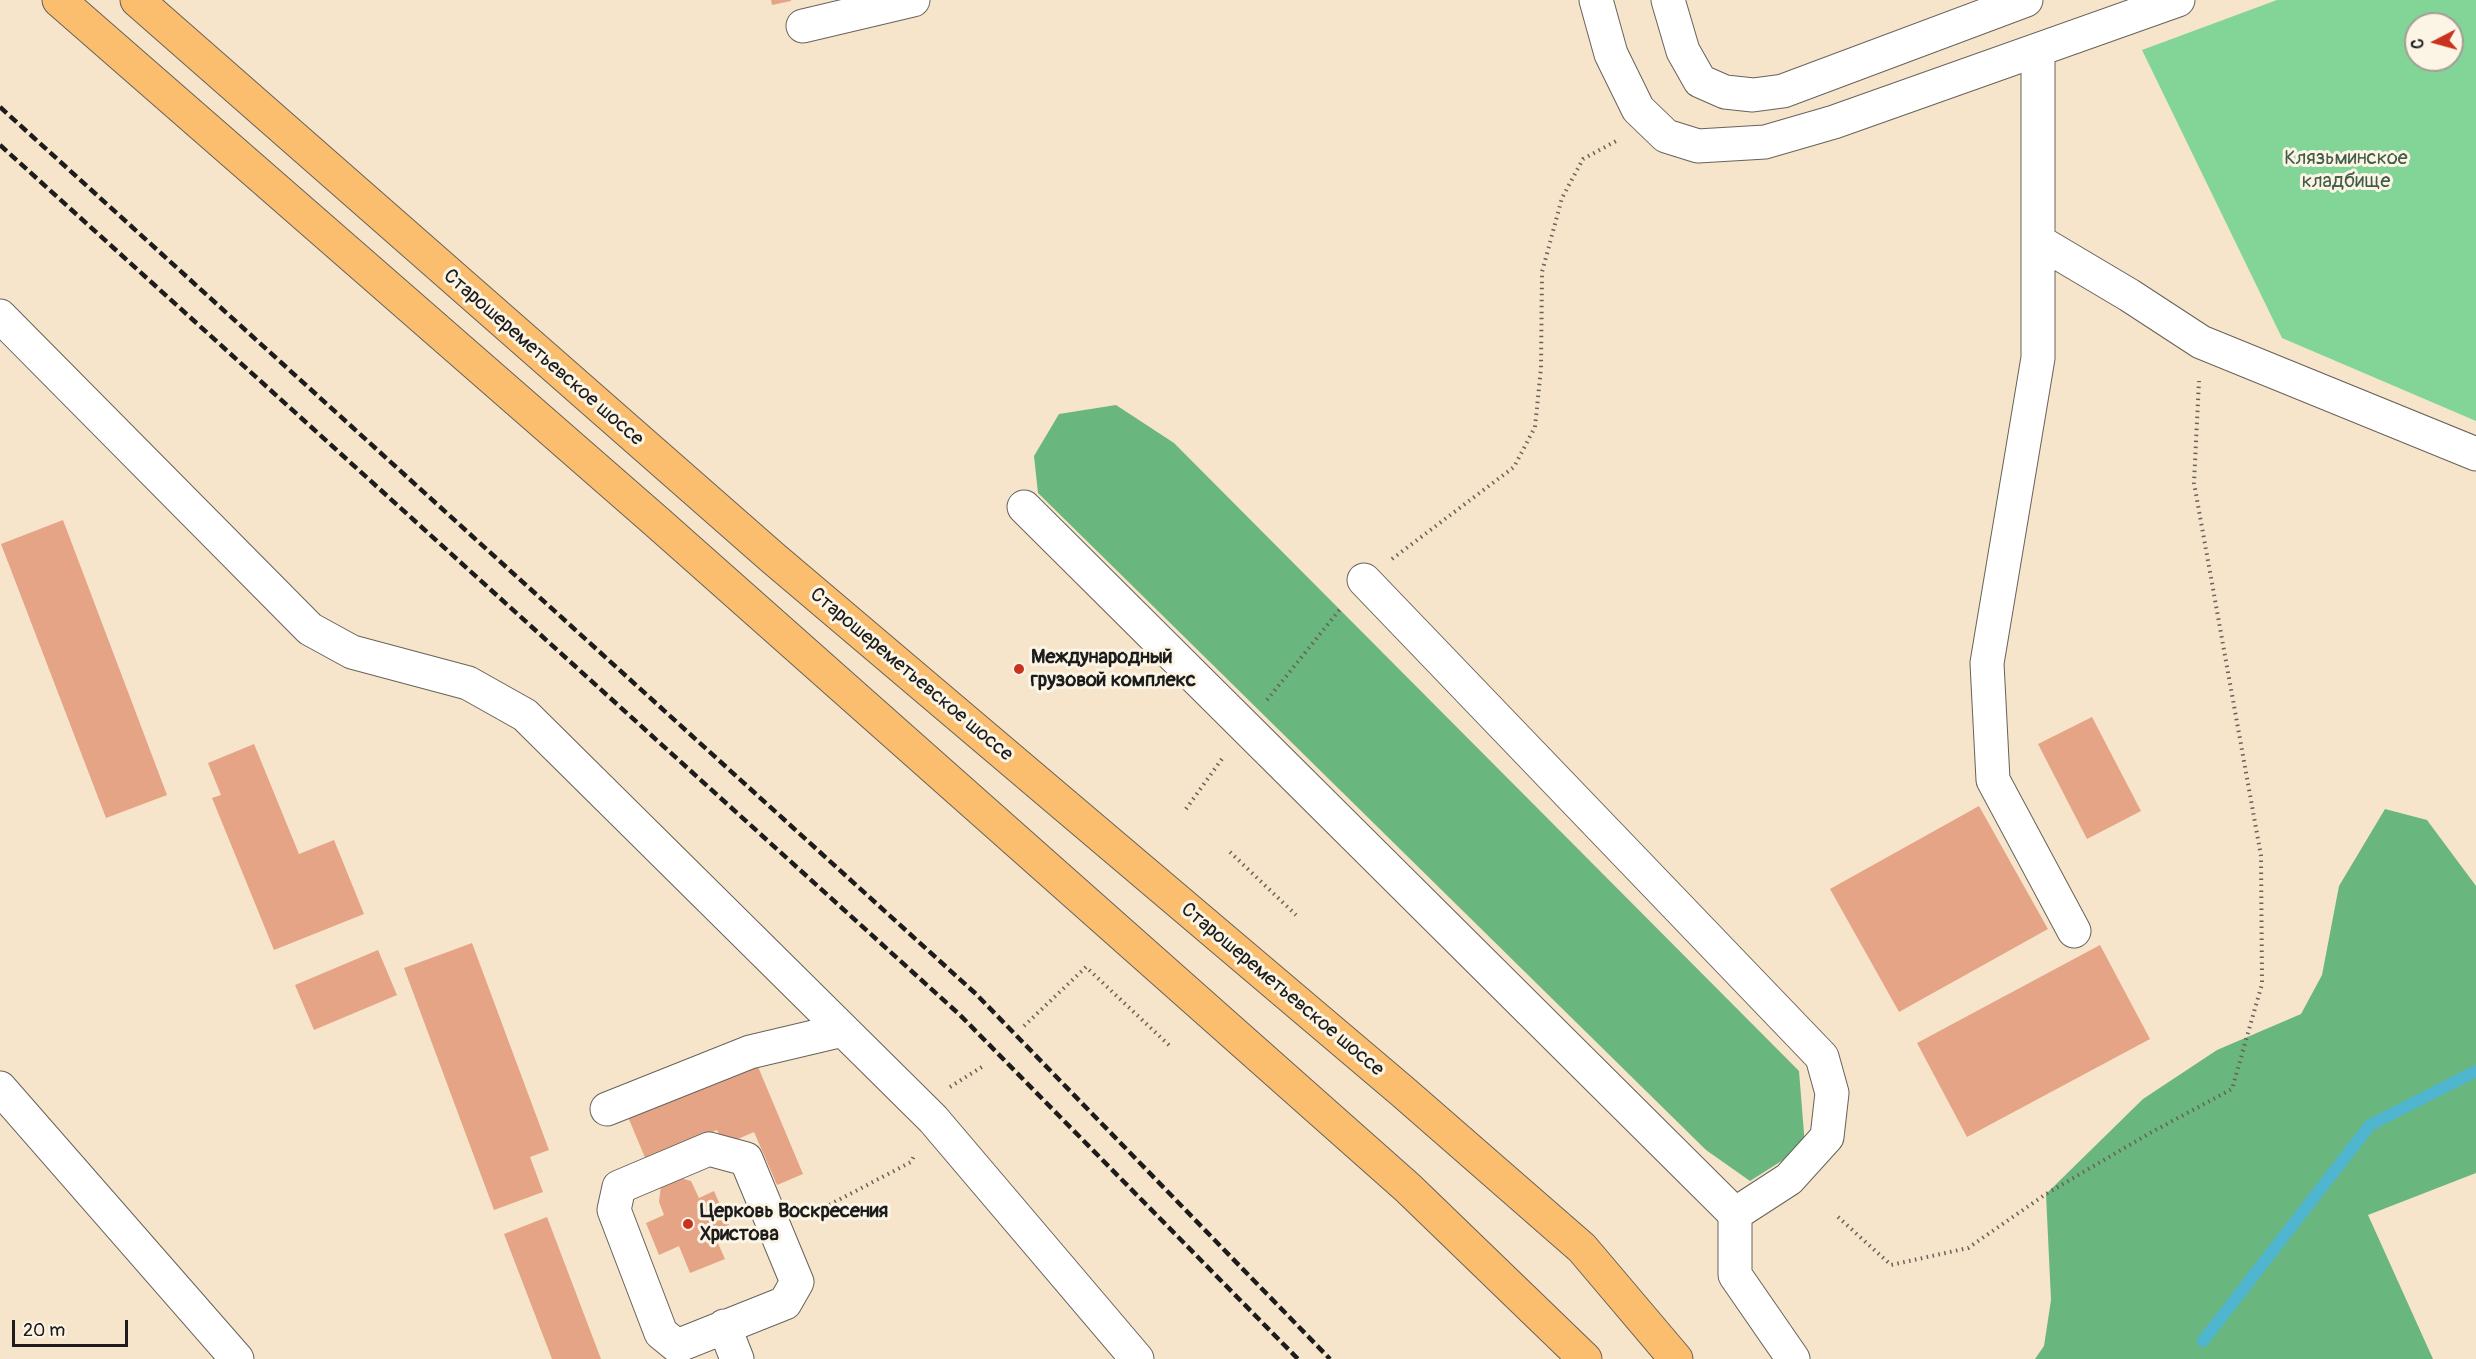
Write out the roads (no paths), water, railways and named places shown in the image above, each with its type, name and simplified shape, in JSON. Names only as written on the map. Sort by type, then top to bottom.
[{"type":"main road","points":[[59,0],[657,522],[1408,1188],[1582,1357]]},
{"type":"main road","name":"Старошереметьевское шоссе","points":[[137,0],[773,558],[1402,1091],[1573,1240],[1676,1359]]},
{"type":"street","points":[[803,26],[913,0]]},
{"type":"street","points":[[1596,0],[1611,54],[1638,109],[1666,136],[1698,146],[1765,142],[1834,122],[2178,0]]},
{"type":"street","points":[[1668,0],[1683,51],[1700,81],[1725,92],[1754,95],[1783,91],[2026,0]]},
{"type":"street","points":[[2038,51],[2038,358],[1987,674],[1993,780],[2074,931]]},
{"type":"street","points":[[2038,241],[2202,342],[2476,454]]},
{"type":"street","points":[[0,316],[310,629],[352,652],[468,683],[525,715],[933,1119],[1137,1359]]},
{"type":"street","points":[[1024,507],[1735,1214],[1735,1275],[1793,1359]]},
{"type":"street","points":[[1364,580],[1822,1057],[1832,1093],[1827,1137],[1789,1179],[1735,1214]]},
{"type":"street","points":[[607,1110],[750,1052],[843,1030]]},
{"type":"street","points":[[0,1088],[237,1359]]},
{"type":"street","points":[[709,1149],[746,1159],[797,1282],[785,1303],[724,1326],[677,1346],[661,1333],[614,1210],[619,1187],[709,1149]]},
{"type":"street","points":[[724,1326],[737,1359]]},
{"type":"waterway","points":[[2203,1341],[2370,1125],[2476,1071]]},
{"type":"railway","points":[[0,107],[976,994],[1330,1359]]},
{"type":"railway","points":[[0,145],[960,1015],[1298,1359]]},
{"type":"place","name":"Международный грузовой комплекс","points":[[1019,669]]},
{"type":"place","name":"Церковь Воскресения Христова","points":[[688,1224]]},
{"type":"park label","name":"Клязьминское кладбище","points":[[2346,170]]}]
